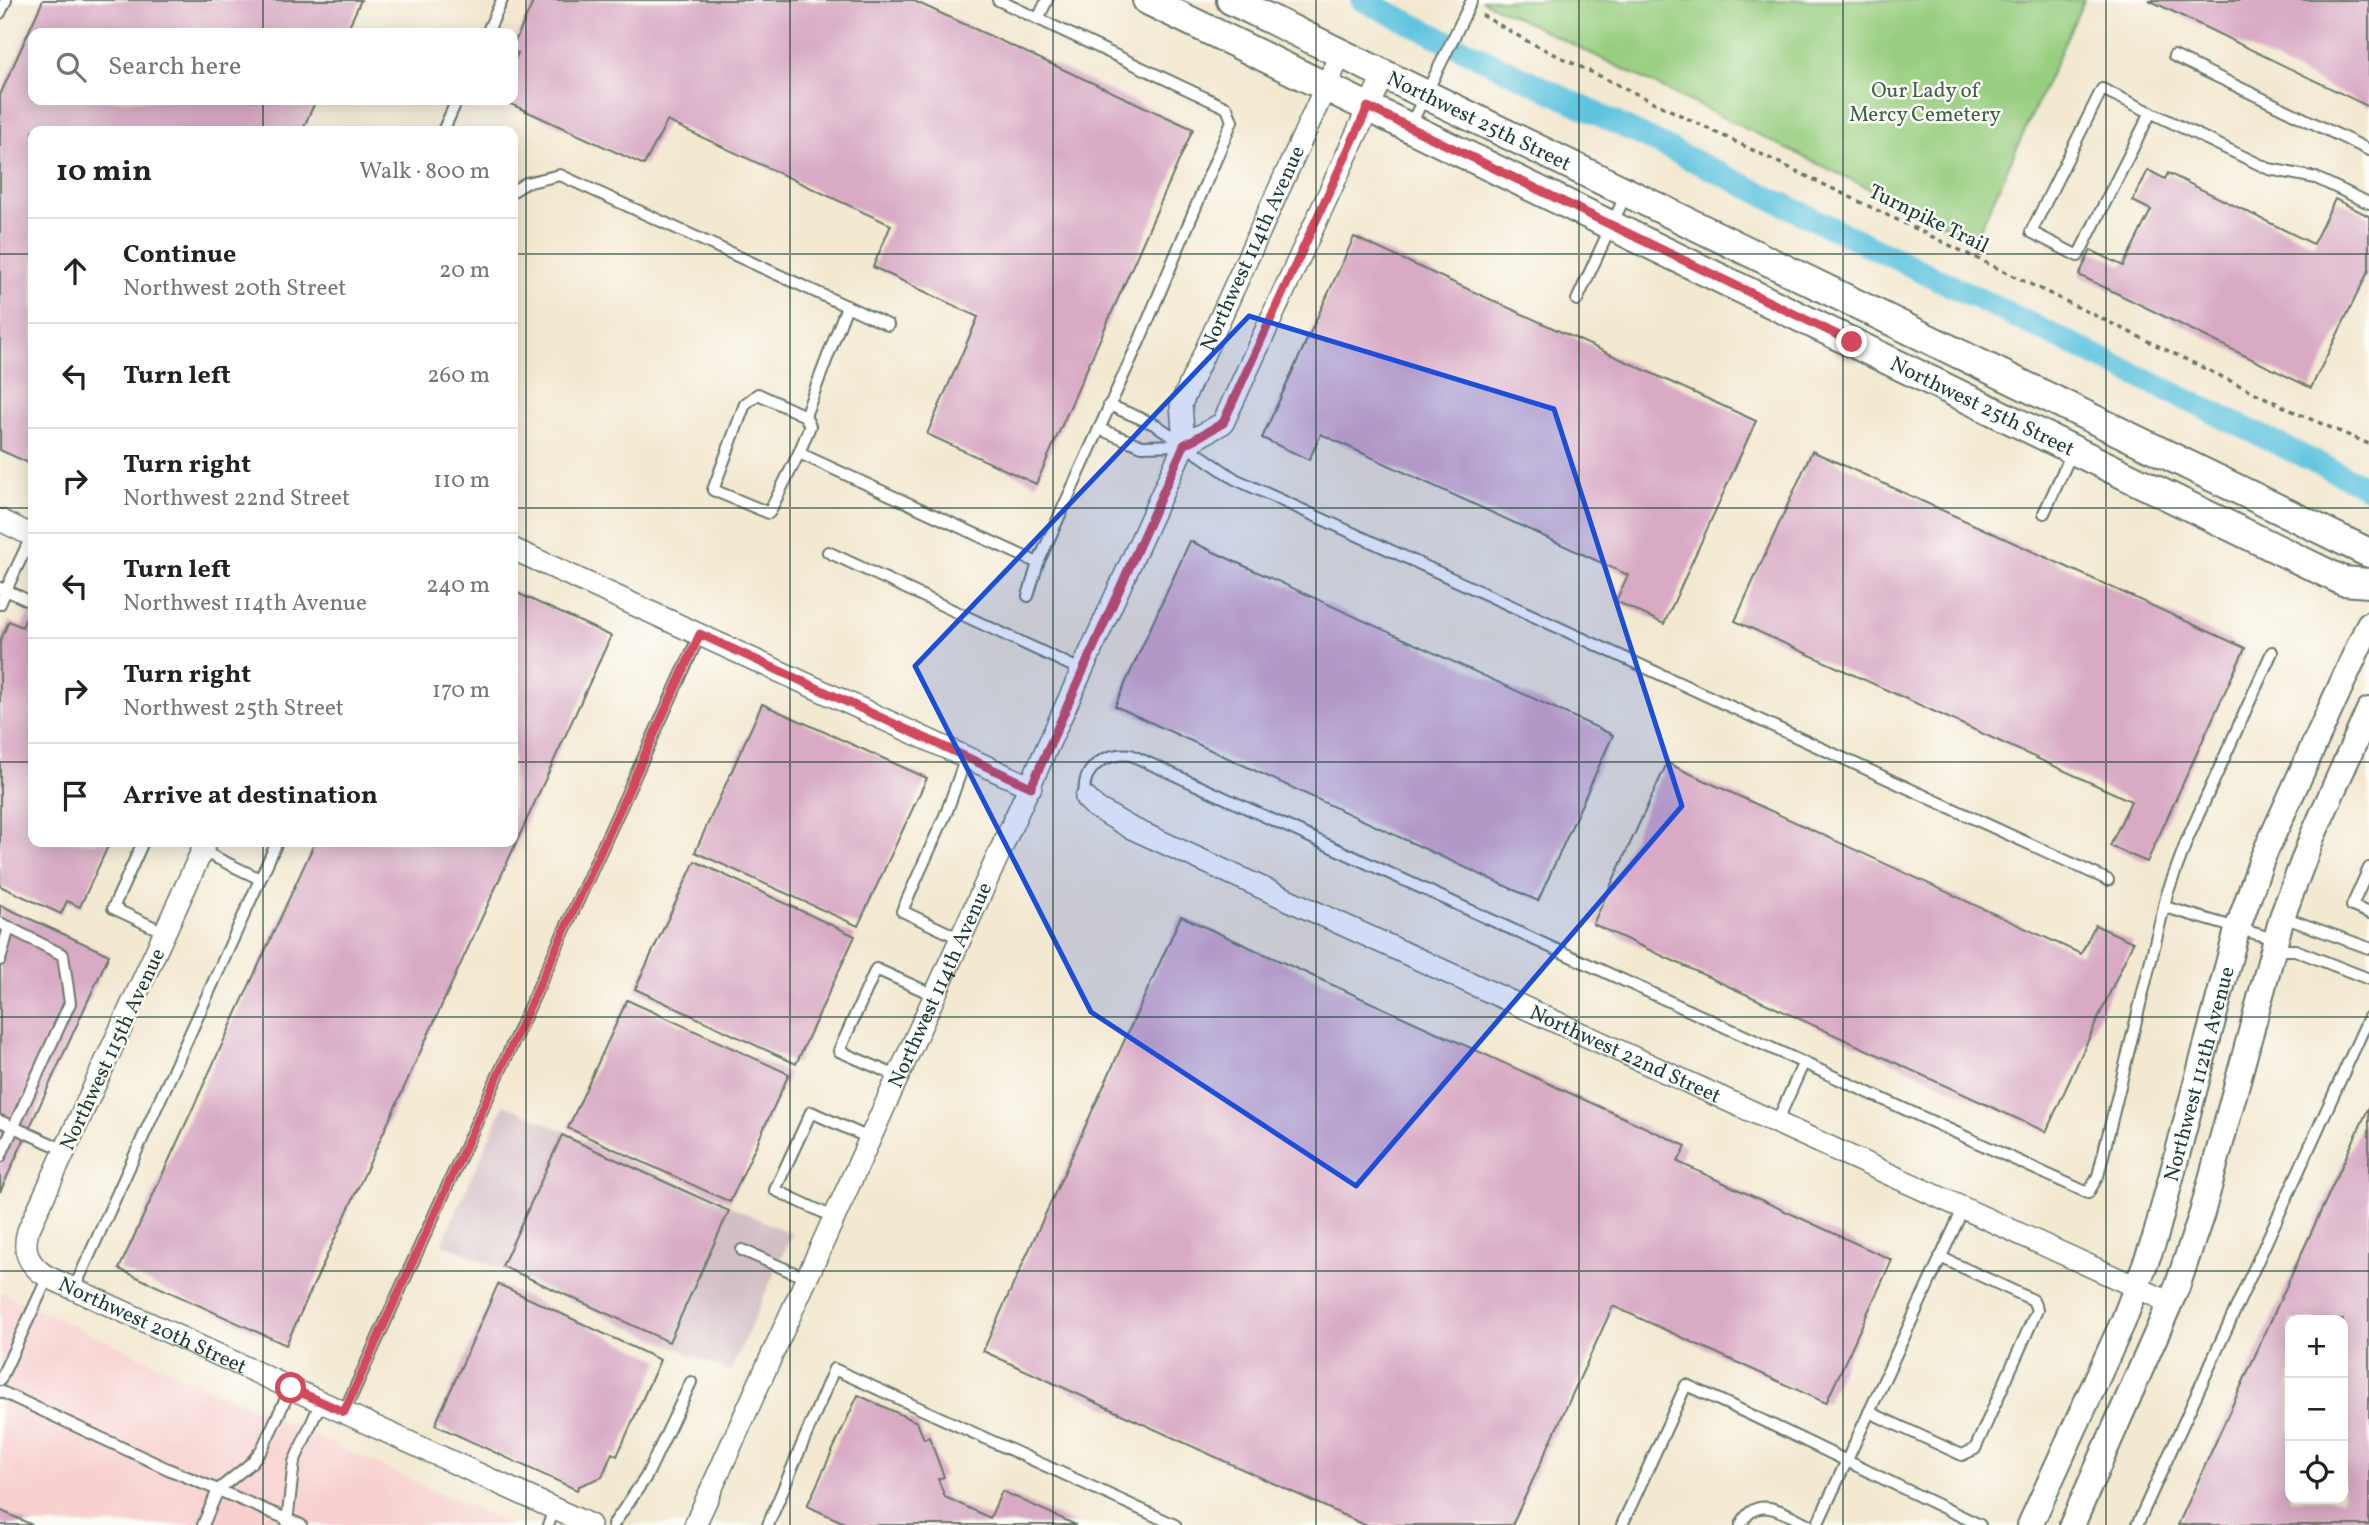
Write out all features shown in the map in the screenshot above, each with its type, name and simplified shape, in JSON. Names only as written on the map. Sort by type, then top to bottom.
[{"type":"main road","name":"Northwest 25th Street","points":[[1147,0],[2343,581],[2369,583]]},
{"type":"main road","name":"Northwest 25th Street","points":[[1231,0],[2369,553]]},
{"type":"street","name":"Northwest 114th Avenue","points":[[695,1525],[900,1078],[1184,445],[1181,404],[1341,54]]},
{"type":"street","points":[[1184,445],[1223,423],[1384,74]]},
{"type":"street","points":[[0,520],[28,534]]},
{"type":"street","points":[[518,551],[1031,787]]},
{"type":"street","name":"Northwest 112th Avenue","points":[[2030,1525],[2137,1287],[2174,1175],[2237,930],[2277,822],[2369,624]]},
{"type":"street","name":"Northwest 112th Avenue","points":[[2072,1525],[2171,1303],[2206,1200],[2276,935],[2313,835],[2369,710]]},
{"type":"street","name":"Northwest 22nd Street","points":[[1086,798],[1095,807],[1129,827],[2171,1303]]},
{"type":"street","name":"Northwest 115th Avenue","points":[[28,1258],[28,1231],[204,847]]},
{"type":"street","name":"Northwest 20th Street","points":[[28,1258],[39,1272],[48,1277],[344,1412],[551,1517],[590,1525]]},
{"type":"lane","points":[[0,13],[6,0]]},
{"type":"lane","points":[[489,28],[502,0]]},
{"type":"lane","points":[[998,0],[1227,108],[1231,114],[1231,121],[1152,312],[1038,563],[1028,596]]},
{"type":"lane","points":[[1038,19],[1047,0]]},
{"type":"lane","points":[[1409,128],[1472,0]]},
{"type":"lane","points":[[2174,57],[2369,150]]},
{"type":"lane","points":[[2151,112],[2078,256],[2031,232],[2102,89],[2151,112],[2269,169],[2316,178],[2369,203]]},
{"type":"lane","points":[[445,126],[455,105]]},
{"type":"lane","points":[[518,188],[526,183],[560,175],[888,325]]},
{"type":"lane","points":[[1577,300],[1628,192]]},
{"type":"lane","points":[[805,416],[846,306]]},
{"type":"lane","points":[[758,394],[805,416],[810,426],[769,513],[713,490],[746,404],[758,394]]},
{"type":"lane","points":[[1109,405],[1156,425],[1247,485],[2108,880]]},
{"type":"lane","points":[[1098,429],[1142,446],[1184,445]]},
{"type":"lane","points":[[2044,513],[2073,450]]},
{"type":"lane","points":[[799,453],[1038,563]]},
{"type":"lane","points":[[0,604],[3,589],[28,545]]},
{"type":"lane","points":[[828,552],[1083,671]]},
{"type":"lane","points":[[3,589],[28,601]]},
{"type":"lane","points":[[344,1412],[700,634]]},
{"type":"lane","points":[[1086,798],[1085,783],[1092,767],[1110,757],[1131,755],[2088,1193],[2098,1176],[2165,906],[2187,840],[2272,652]]},
{"type":"lane","points":[[961,939],[902,911],[947,811],[965,757]]},
{"type":"lane","points":[[141,847],[113,908],[166,933]]},
{"type":"lane","points":[[204,847],[260,879]]},
{"type":"lane","points":[[74,1289],[275,847]]},
{"type":"lane","points":[[2369,868],[2352,906],[2369,913]]},
{"type":"lane","points":[[2165,906],[2237,930],[2369,948]]},
{"type":"lane","points":[[0,960],[4,925],[63,955],[70,1003],[0,1157]]},
{"type":"lane","points":[[2276,935],[2295,950],[2369,979]]},
{"type":"lane","points":[[900,1078],[839,1051],[844,1039],[876,969],[936,996]]},
{"type":"lane","points":[[2137,1525],[2369,1017]]},
{"type":"lane","points":[[1777,1122],[1803,1064]]},
{"type":"lane","points":[[835,1218],[775,1190],[811,1112],[872,1139]]},
{"type":"lane","points":[[0,1121],[65,1150]]},
{"type":"lane","points":[[1817,1525],[1964,1207]]},
{"type":"lane","points":[[742,1250],[808,1279]]},
{"type":"lane","points":[[1869,1412],[1962,1455],[1975,1449],[2037,1310],[2033,1300],[1940,1257]]},
{"type":"lane","points":[[0,1380],[48,1277]]},
{"type":"lane","points":[[768,1525],[834,1369],[1175,1525]]},
{"type":"lane","points":[[613,1525],[646,1477],[691,1381]]},
{"type":"lane","points":[[1622,1525],[1686,1384],[1800,1436],[1846,1462],[1980,1525]]},
{"type":"lane","points":[[203,1525],[218,1490],[251,1464],[262,1449],[291,1388]]},
{"type":"lane","points":[[0,1391],[287,1522],[301,1525]]},
{"type":"lane","points":[[287,1522],[294,1462],[321,1402]]},
{"type":"lane","points":[[1741,1525],[1749,1513],[1759,1507],[1769,1506],[1810,1525]]},
{"type":"path","name":"Turnpike Trail","points":[[1479,14],[1527,41],[2301,415],[2369,444]]},
{"type":"highlighted area","points":[[1249,316],[1554,409],[1682,806],[1356,1186],[1091,1012],[915,666]]},
{"type":"shaded area","points":[[504,1104],[792,1234],[730,1372],[442,1243]]},
{"type":"shaded area","points":[[0,1292],[510,1525],[0,1525]]},
{"type":"green space","name":"Our Lady of Mercy Cemetery","points":[[1481,0],[2084,0],[1975,240]]},
{"type":"building","points":[[43,0],[361,0],[348,28],[30,28]]},
{"type":"building","points":[[534,0],[912,0],[1193,129],[1036,484],[927,434],[978,317],[873,267],[891,225],[667,121],[644,165],[513,105],[518,105],[518,35]]},
{"type":"building","points":[[2149,0],[2369,0],[2369,107]]},
{"type":"building","points":[[28,33],[28,105],[314,105],[304,126],[28,126],[28,463],[0,450],[0,95]]},
{"type":"building","points":[[2148,170],[2165,179],[2168,173],[2313,244],[2335,199],[2369,216],[2369,270],[2311,388],[2079,275],[2091,250],[2123,266],[2151,210],[2133,201]]},
{"type":"building","points":[[1354,237],[1756,421],[1664,624],[1616,601],[1628,575],[1321,434],[1309,460],[1262,438]]},
{"type":"building","points":[[1812,451],[2245,648],[2147,862],[2110,846],[2131,801],[1735,621]]},
{"type":"building","points":[[1190,541],[1613,735],[1538,901],[1115,706]]},
{"type":"building","points":[[518,593],[611,636],[518,839]]},
{"type":"building","points":[[28,614],[28,847],[108,847],[80,907],[67,901],[61,914],[0,886],[0,641],[9,621],[22,627]]},
{"type":"building","points":[[762,704],[927,778],[858,926],[695,852]]},
{"type":"building","points":[[1667,763],[2081,954],[2095,925],[2133,942],[2046,1132],[1593,924]]},
{"type":"building","points":[[313,847],[514,847],[286,1345],[119,1269]]},
{"type":"building","points":[[695,861],[855,936],[796,1064],[635,989]]},
{"type":"building","points":[[0,905],[109,955],[0,1192]]},
{"type":"building","points":[[1181,916],[1686,1146],[1678,1162],[1892,1260],[1826,1403],[1613,1306],[1512,1525],[1365,1525],[983,1351]]},
{"type":"building","points":[[627,1000],[789,1074],[730,1202],[568,1128]]},
{"type":"building","points":[[2369,1107],[2369,1525],[2178,1525],[2292,1274]]},
{"type":"building","points":[[562,1135],[729,1211],[669,1342],[502,1266]]},
{"type":"building","points":[[498,1284],[660,1360],[617,1456],[612,1453],[602,1477],[579,1486],[577,1490],[435,1425]]},
{"type":"building","points":[[858,1395],[917,1422],[924,1439],[929,1437],[944,1477],[938,1479],[945,1497],[990,1518],[1002,1491],[1076,1525],[849,1525],[807,1506]]},
{"type":"building","points":[[0,1510],[32,1525],[0,1525]]},
{"type":"waterway","points":[[1362,0],[2369,488]]},
{"type":"route","points":[[291,1388],[344,1412],[700,634],[1031,787],[1184,445],[1223,423],[1368,107],[1852,342]]}]
